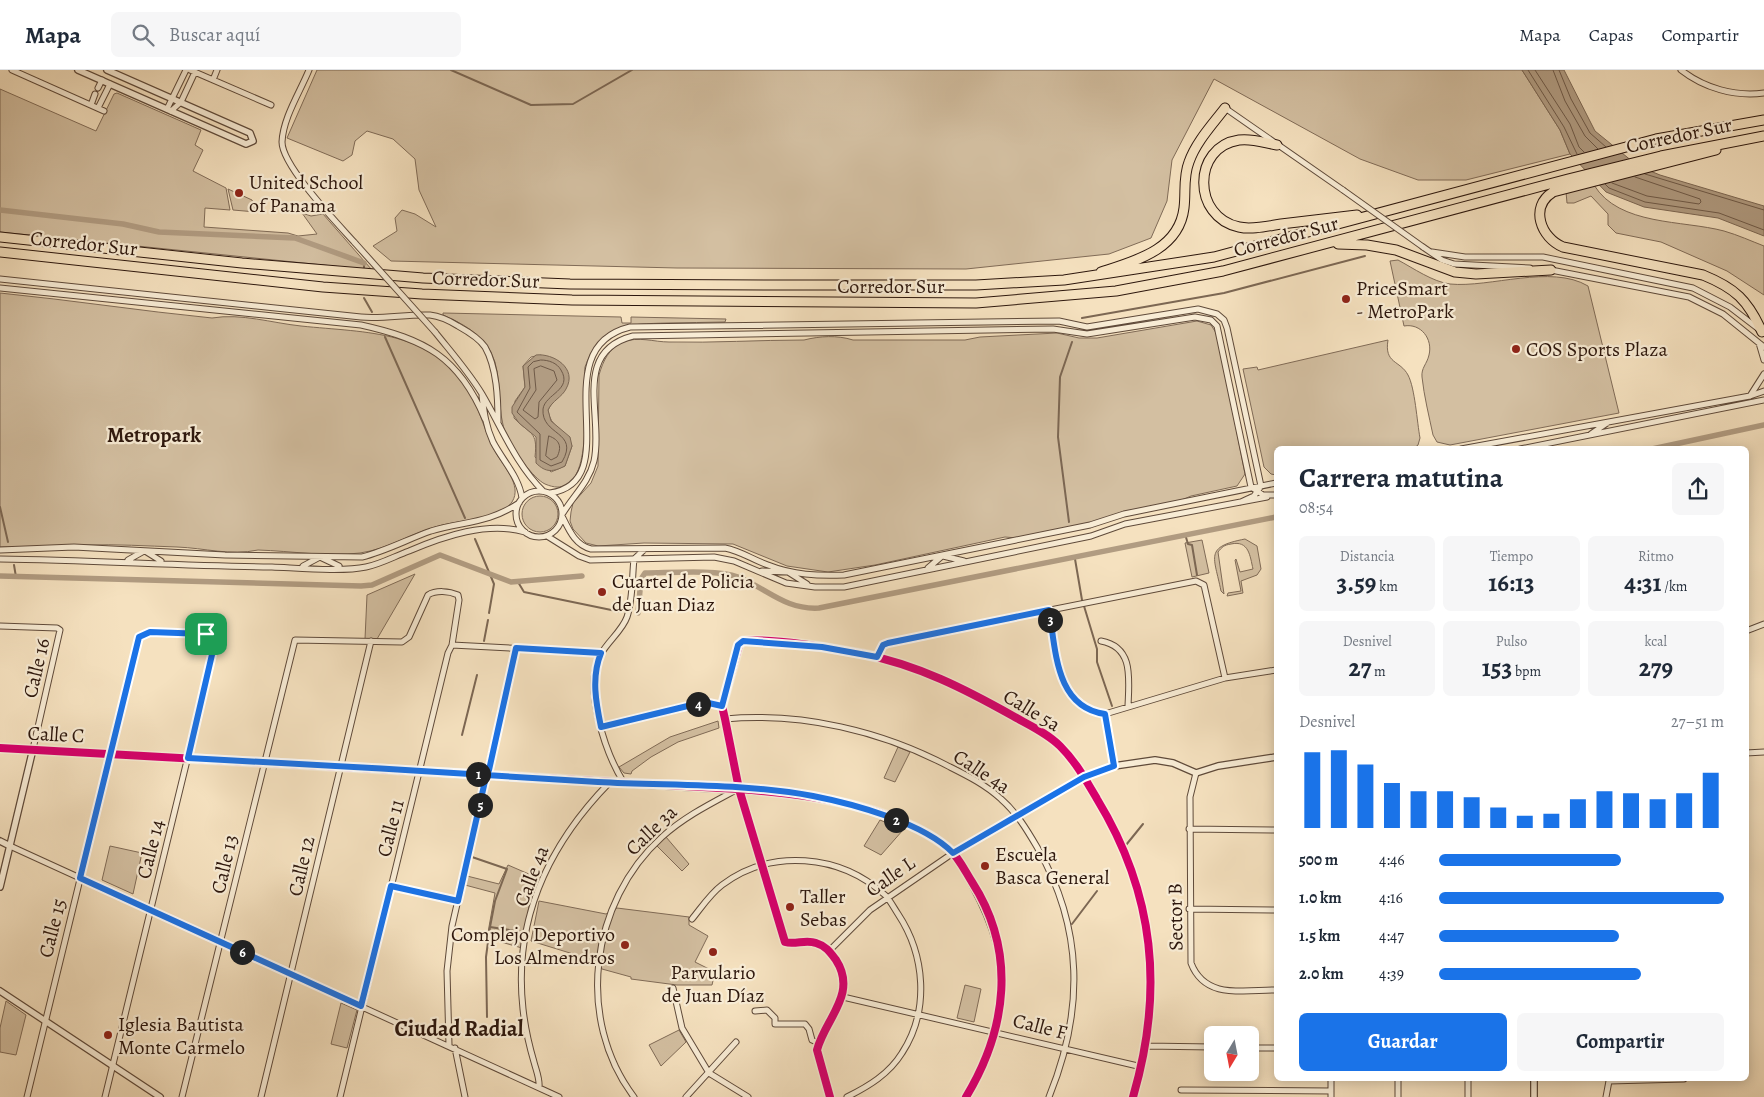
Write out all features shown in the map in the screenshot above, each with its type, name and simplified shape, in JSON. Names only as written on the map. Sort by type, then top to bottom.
[{"type":"highway","points":[[1079,278],[1149,255],[1174,233],[1184,210],[1185,178],[1189,161],[1198,143],[1225,108]]},
{"type":"highway","name":"Corredor Sur","points":[[0,236],[278,266],[423,278],[580,284],[957,285],[1079,278],[1214,257],[1392,210],[1562,162],[1656,139],[1764,120]]},
{"type":"highway","name":"Corredor Sur","points":[[0,252],[303,286],[431,294],[572,300],[976,303],[1066,297],[1166,283],[1223,271],[1568,179],[1764,136]]},
{"type":"highway","points":[[1277,146],[1239,140],[1224,146],[1214,154],[1205,173],[1204,194],[1211,209],[1223,221],[1249,228],[1392,210]]},
{"type":"highway","points":[[1661,160],[1553,192],[1542,203],[1539,215],[1541,224],[1551,240],[1567,248],[1703,274],[1722,282],[1743,298],[1754,314],[1763,333]]},
{"type":"highway","points":[[1323,245],[1382,247],[1407,253],[1455,272],[1476,274],[1551,270]]},
{"type":"street","points":[[12,70],[104,111]]},
{"type":"street","points":[[78,70],[246,144],[253,141],[250,133],[107,70]]},
{"type":"street","points":[[169,110],[186,70]]},
{"type":"street","points":[[213,80],[218,70]]},
{"type":"street","points":[[309,70],[286,124],[282,144],[289,162],[355,243],[435,332],[470,375],[498,422],[503,437],[519,462],[543,491]]},
{"type":"street","points":[[1681,70],[1716,89],[1736,93],[1764,93]]},
{"type":"street","points":[[169,110],[181,102],[193,71],[271,105]]},
{"type":"street","points":[[91,105],[102,80]]},
{"type":"street","points":[[98,108],[110,84]]},
{"type":"street","points":[[1225,108],[1423,248],[1454,264],[1551,270],[1689,297],[1723,314],[1764,347]]},
{"type":"street","points":[[1429,252],[1459,256],[1543,257],[1694,288],[1730,307],[1763,333]]},
{"type":"street","points":[[0,279],[361,317],[386,319],[432,315],[452,322],[469,332],[484,346],[491,364],[498,404],[498,422]]},
{"type":"street","points":[[0,288],[361,326],[388,331],[415,341],[444,358],[464,378],[474,394],[493,441],[515,476],[520,501],[517,519],[526,532]]},
{"type":"street","points":[[0,550],[74,547],[145,551],[362,557],[378,553],[430,532],[496,517],[536,491],[550,493],[563,491],[573,484],[580,473],[587,448],[586,373],[590,359],[606,337],[621,329],[630,327],[1059,321],[1086,327],[1198,309],[1217,314],[1224,320],[1227,328],[1261,486],[1258,493]]},
{"type":"street","points":[[547,536],[558,528],[562,514],[584,486],[594,459],[595,378],[600,357],[614,343],[633,336],[1053,329],[1081,334],[1204,318],[1211,320],[1217,326],[1251,487],[1258,493]]},
{"type":"street","points":[[1759,342],[1764,360]]},
{"type":"street","points":[[1750,396],[1764,374]]},
{"type":"street","points":[[1478,446],[1750,396],[1764,391]]},
{"type":"street","points":[[481,393],[485,419]]},
{"type":"street","points":[[1537,446],[1764,400]]},
{"type":"street","points":[[1607,423],[1620,427],[1635,427]]},
{"type":"street","points":[[1581,438],[1595,432],[1607,423]]},
{"type":"street","points":[[550,493],[559,501],[562,514],[574,539],[583,547],[598,550],[725,548],[737,550],[767,565],[788,572],[818,576],[844,576],[1090,525],[1124,514],[1274,483]]},
{"type":"street","points":[[1241,502],[1258,493],[1274,495]]},
{"type":"street","points":[[0,559],[123,561],[298,568],[366,567],[435,540],[484,530],[510,528],[526,532],[532,536],[547,536],[579,556],[590,560],[714,557],[734,561],[786,583],[815,587],[844,587],[1090,536],[1125,524],[1274,495]]},
{"type":"street","points":[[624,783],[615,768],[601,727],[595,689],[596,667],[601,653],[627,617],[634,559],[640,552],[649,548]]},
{"type":"street","points":[[620,549],[629,553],[634,559]]},
{"type":"street","points":[[123,561],[145,551]]},
{"type":"street","points":[[145,551],[168,563]]},
{"type":"street","points":[[943,556],[970,561]]},
{"type":"street","points":[[920,571],[933,565],[943,556]]},
{"type":"street","points":[[298,568],[320,557],[346,568]]},
{"type":"street","points":[[754,570],[771,573],[788,572],[798,580],[815,587]]},
{"type":"street","points":[[877,657],[883,645],[888,643],[1200,581],[1204,586],[1208,600],[1225,678]]},
{"type":"street","name":"Calle 11","points":[[340,1097],[419,770],[448,653],[452,645],[459,600],[458,595],[430,593],[407,640],[399,642],[371,641]]},
{"type":"street","points":[[1049,610],[1061,674],[1067,691],[1077,703],[1087,709],[1105,714],[1225,678],[1274,670]]},
{"type":"street","name":"Calle 16","points":[[0,626],[57,628],[60,630],[0,888]]},
{"type":"street","points":[[1749,630],[1763,626]]},
{"type":"street","name":"Calle 15","points":[[27,1097],[136,645],[142,634],[150,632],[206,634],[212,638]]},
{"type":"street","name":"Calle 14","points":[[105,1097],[211,662],[214,646],[212,638]]},
{"type":"street","name":"Calle 13","points":[[182,1097],[296,639],[371,641]]},
{"type":"street","name":"Calle 12","points":[[261,1097],[371,641]]},
{"type":"street","name":"Calle 5a","points":[[722,706],[738,645],[743,641],[822,647],[877,657],[938,677],[1035,728],[1060,746],[1084,777],[1108,817],[1126,854],[1144,910],[1150,947],[1150,993],[1146,1046],[1133,1097]]},
{"type":"street","points":[[1101,641],[1117,647],[1126,660],[1129,675],[1128,706]]},
{"type":"street","points":[[452,645],[601,653]]},
{"type":"street","points":[[449,1046],[448,947],[516,648]]},
{"type":"street","points":[[601,727],[704,702],[722,706],[738,789],[785,942],[791,944],[813,942],[829,951],[838,964],[843,978],[843,997],[819,1044],[820,1063],[830,1097]]},
{"type":"street","points":[[1105,714],[1114,766]]},
{"type":"street","name":"Calle 4a","points":[[724,719],[788,720],[817,723],[838,726],[902,744],[991,790],[1018,816],[1051,872],[1069,928],[1075,966],[1067,1049],[1049,1097]]},
{"type":"street","name":"Calle C","points":[[0,748],[738,789]]},
{"type":"street","points":[[1749,753],[1764,752]]},
{"type":"street","points":[[1196,773],[1218,766],[1274,757]]},
{"type":"street","name":"Calle L","points":[[829,951],[870,910],[887,896],[953,853],[1084,777],[1114,766],[1155,760],[1173,763],[1196,773]]},
{"type":"street","name":"Sector B","points":[[1196,773],[1190,797],[1189,956],[1193,970],[1205,983],[1220,990],[1274,990]]},
{"type":"street","name":"Calle 4a","points":[[539,1087],[526,1030],[522,999],[526,937],[529,923],[540,885],[561,841],[584,809],[610,782]]},
{"type":"street","points":[[738,789],[812,796],[866,809],[916,829],[953,853],[982,901],[999,952],[1002,989],[996,1031],[986,1058],[966,1097]]},
{"type":"street","name":"Calle 3a","points":[[634,1097],[612,1061],[600,1015],[598,969],[604,928],[619,894],[637,864],[661,838],[694,812],[738,789]]},
{"type":"street","points":[[1190,829],[1274,830]]},
{"type":"street","points":[[0,841],[539,1087],[549,1095],[560,1097]]},
{"type":"street","points":[[692,919],[721,886],[740,874],[760,865],[794,860],[833,865],[858,876],[887,896],[907,928],[918,955],[922,984],[919,1014],[902,1053],[890,1069],[873,1083],[847,1097]]},
{"type":"street","points":[[391,886],[458,901]]},
{"type":"street","points":[[1189,909],[1274,910]]},
{"type":"street","points":[[673,988],[682,1028],[709,1073],[748,1097]]},
{"type":"street","points":[[0,991],[160,1097]]},
{"type":"street","name":"Calle F","points":[[843,997],[996,1031],[1142,1067]]},
{"type":"street","points":[[755,1010],[767,1010],[775,1018],[775,1024],[805,1024],[809,1029],[812,1040],[819,1044]]},
{"type":"street","points":[[686,1097],[736,1042]]},
{"type":"street","points":[[1146,1046],[1204,1047]]},
{"type":"street","points":[[454,1048],[465,1097]]},
{"type":"street","points":[[1259,1048],[1274,1048]]},
{"type":"street","points":[[1181,1090],[1331,1094],[1331,1081]]},
{"type":"street","points":[[1398,1081],[1398,1097]]},
{"type":"street","points":[[1468,1081],[1468,1097]]},
{"type":"street","points":[[1534,1081],[1534,1097]]},
{"type":"street","points":[[1606,1097],[1609,1081]]},
{"type":"shaded area","points":[[317,70],[1522,70],[1560,130],[1570,154],[1466,180],[1418,180],[1360,159],[1214,79],[1172,160],[1167,201],[1151,238],[1109,254],[966,269],[677,268],[391,261],[373,246],[397,231],[395,218],[402,210],[415,214],[436,227],[419,190],[415,159],[393,139],[367,131],[355,141],[352,155],[343,161],[287,138]]},
{"type":"shaded area","points":[[0,89],[96,131],[114,94],[117,93],[201,130],[195,145],[203,150],[193,171],[226,188],[230,210],[205,208],[204,227],[288,233],[298,236],[317,234],[302,213],[311,216],[323,214],[372,270],[0,232]]},
{"type":"shaded area","points":[[1594,185],[1605,198],[1619,208],[1635,215],[1724,231],[1764,246],[1764,295],[1727,271],[1661,242],[1616,233],[1608,225],[1608,214],[1591,196],[1574,203],[1567,203],[1566,192]]},
{"type":"shaded area","points":[[228,189],[252,200],[256,212],[233,210]]},
{"type":"shaded area","name":"COS Sports Plaza","points":[[1398,260],[1430,278],[1450,284],[1556,277],[1573,280],[1588,286],[1619,413],[1450,445],[1437,442],[1433,435],[1422,377],[1422,371],[1429,355],[1429,343],[1424,333],[1416,327],[1404,326],[1390,261]]},
{"type":"shaded area","points":[[0,293],[212,318],[234,317],[350,330],[397,338],[418,346],[438,357],[456,373],[471,395],[498,457],[510,475],[515,489],[515,496],[504,510],[497,513],[431,528],[381,548],[360,553],[322,554],[258,550],[227,552],[120,545],[0,547]]},
{"type":"shaded area","points":[[443,313],[621,317],[622,323],[631,323],[631,317],[726,319],[725,322],[653,323],[628,326],[607,334],[599,342],[591,353],[585,367],[584,444],[580,464],[573,479],[562,487],[545,484],[540,481],[518,456],[507,437],[501,416],[499,383],[495,362],[487,345],[470,329],[443,315]],"holes":[[[541,355],[552,403],[548,410],[549,416],[555,425],[566,435],[572,446],[565,466],[551,472],[535,457],[536,448],[532,434],[514,418],[515,401],[525,387],[523,366],[531,357]]]},
{"type":"shaded area","points":[[1197,321],[1211,325],[1218,336],[1245,474],[1237,486],[1191,496],[1177,502],[1092,523],[1017,538],[1005,537],[875,565],[828,572],[787,566],[733,544],[644,543],[598,546],[586,543],[573,529],[570,521],[573,503],[591,483],[598,466],[599,375],[602,365],[614,348],[629,340],[686,342],[804,340],[841,337],[853,340],[965,340],[980,337],[1057,333],[1079,338],[1097,338]]},
{"type":"shaded area","points":[[1388,340],[1387,348],[1390,358],[1405,370],[1410,381],[1420,438],[1418,445],[1274,446],[1274,475],[1271,474],[1264,467],[1243,369],[1257,367],[1258,370]]},
{"type":"shaded area","points":[[540,496],[553,501],[558,514],[553,527],[540,532],[527,527],[522,514],[527,501]]},
{"type":"shaded area","points":[[1245,539],[1257,546],[1261,569],[1257,575],[1241,581],[1243,593],[1227,596],[1228,593],[1241,591],[1235,560],[1240,572],[1253,569],[1248,550],[1242,544],[1237,543],[1229,544],[1218,552],[1224,594],[1221,591],[1215,555],[1223,546],[1232,542]]},
{"type":"shaded area","points":[[1202,540],[1209,573],[1192,577],[1185,543]]},
{"type":"shaded area","points":[[415,574],[377,639],[365,639],[367,595]]},
{"type":"shaded area","points":[[718,721],[719,728],[678,742],[651,757],[632,771],[631,774],[624,773],[619,767],[670,737]]},
{"type":"shaded area","points":[[898,747],[910,752],[895,782],[884,778]]},
{"type":"shaded area","points":[[880,820],[903,830],[881,855],[864,846]]},
{"type":"shaded area","points":[[666,837],[689,864],[682,871],[657,846]]},
{"type":"shaded area","points":[[110,846],[142,853],[133,894],[102,880]]},
{"type":"shaded area","points":[[508,865],[538,878],[530,900],[522,948],[487,938],[495,893],[465,885],[467,876],[499,884]]},
{"type":"shaded area","name":"Complejo Deportivo Los Almendros","points":[[539,901],[606,914],[617,908],[689,917],[689,925],[708,936],[695,962],[715,972],[712,985],[677,985],[631,979],[631,977],[602,969],[596,961],[531,941]]},
{"type":"shaded area","points":[[965,985],[981,989],[974,1022],[957,1018]]},
{"type":"shaded area","points":[[6,1001],[26,1015],[16,1055],[0,1052],[0,1028]]},
{"type":"shaded area","points":[[341,1003],[357,1010],[347,1048],[331,1044]]},
{"type":"shaded area","points":[[679,1030],[686,1042],[661,1066],[649,1045]]},
{"type":"water","points":[[1522,70],[1564,70],[1595,131],[1638,166],[1660,175],[1764,206],[1764,236],[1718,218],[1644,207],[1606,192],[1570,154],[1560,130]]},
{"type":"water","points":[[536,355],[556,359],[562,363],[569,375],[566,389],[548,410],[551,421],[570,437],[572,446],[565,466],[550,471],[543,469],[536,463],[536,437],[519,423],[512,413],[512,407],[525,387],[523,366]]},
{"type":"waterway","points":[[451,70],[531,105],[573,104],[632,70]]},
{"type":"waterway","points":[[0,210],[123,224],[159,232],[295,238],[364,263]]},
{"type":"waterway","points":[[1082,318],[1224,293],[1365,256]]},
{"type":"waterway","points":[[364,263],[364,268]]},
{"type":"waterway","points":[[364,298],[372,312]]},
{"type":"waterway","points":[[385,337],[465,518]]},
{"type":"waterway","points":[[1069,522],[1058,437],[1060,377],[1072,342]]},
{"type":"waterway","points":[[1666,446],[1764,425]]},
{"type":"waterway","points":[[0,507],[8,542]]},
{"type":"waterway","points":[[638,613],[641,579],[645,573],[705,572],[729,575],[749,582],[777,598],[796,606],[819,608],[1274,517]]},
{"type":"waterway","points":[[1185,534],[1188,544],[1192,545],[1197,575]]},
{"type":"waterway","points":[[475,539],[494,584],[489,613]]},
{"type":"waterway","points":[[0,576],[361,586],[372,585],[440,555],[511,582],[582,576]]},
{"type":"waterway","points":[[1075,559],[1082,600]]},
{"type":"waterway","points":[[14,565],[16,577]]},
{"type":"waterway","points":[[518,582],[524,592],[621,612]]},
{"type":"waterway","points":[[1084,606],[1097,649],[1097,662],[1112,706]]},
{"type":"waterway","points":[[484,641],[488,620]]},
{"type":"waterway","points":[[462,735],[477,675]]},
{"type":"waterway","points":[[1126,845],[1143,824]]},
{"type":"waterway","points":[[472,857],[507,869],[495,901],[490,927],[522,932]]},
{"type":"waterway","points":[[1072,924],[1097,891]]},
{"type":"waterway","points":[[487,1017],[486,957],[490,927]]},
{"type":"cycle path","points":[[830,1097],[817,1050],[842,995],[842,972],[830,952],[819,944],[812,942],[785,942],[739,789],[722,706],[739,645],[743,641],[756,640],[819,646],[863,654],[922,671],[959,687],[1044,733],[1066,752],[1085,778],[1116,835],[1131,871],[1142,907],[1151,981],[1149,1019],[1143,1058],[1133,1097]]},
{"type":"cycle path","points":[[0,748],[739,789],[820,798],[875,811],[926,833],[952,851],[972,882],[986,909],[996,936],[1001,963],[998,1018],[991,1045],[966,1097]]},
{"type":"place","name":"United School of Panama","points":[[239,193]]},
{"type":"place","name":"PriceSmart - MetroPark","points":[[1346,299]]},
{"type":"place","name":"COS Sports Plaza","points":[[1516,349]]},
{"type":"place","name":"Cuartel de Policia de Juan Diaz","points":[[602,592]]},
{"type":"place","name":"Escuela Basca General","points":[[985,866]]},
{"type":"place","name":"Taller Sebas","points":[[790,907]]},
{"type":"place","name":"Complejo Deportivo Los Almendros","points":[[625,945]]},
{"type":"place","name":"Parvulario de Juan Díaz","points":[[713,952]]},
{"type":"place","name":"Iglesia Bautista Monte Carmelo","points":[[108,1035]]},
{"type":"district","name":"Metropark","points":[[154,435]]},
{"type":"district","name":"Ciudad Radial","points":[[459,1028]]},
{"type":"route","points":[[206,634],[150,632],[139,637],[109,753],[80,878],[361,1006],[391,886],[458,901],[466,861],[485,781],[487,775],[489,770],[513,668],[516,648],[601,653],[596,667],[595,697],[601,727],[704,702],[722,706],[738,645],[743,641],[822,647],[877,657],[880,648],[888,643],[1049,610],[1063,683],[1077,703],[1087,709],[1105,714],[1114,766],[1084,777],[953,853],[935,839],[916,829],[866,809],[838,801],[788,793],[694,786],[487,775],[419,770],[188,758],[214,646],[212,638],[206,634]]}]
